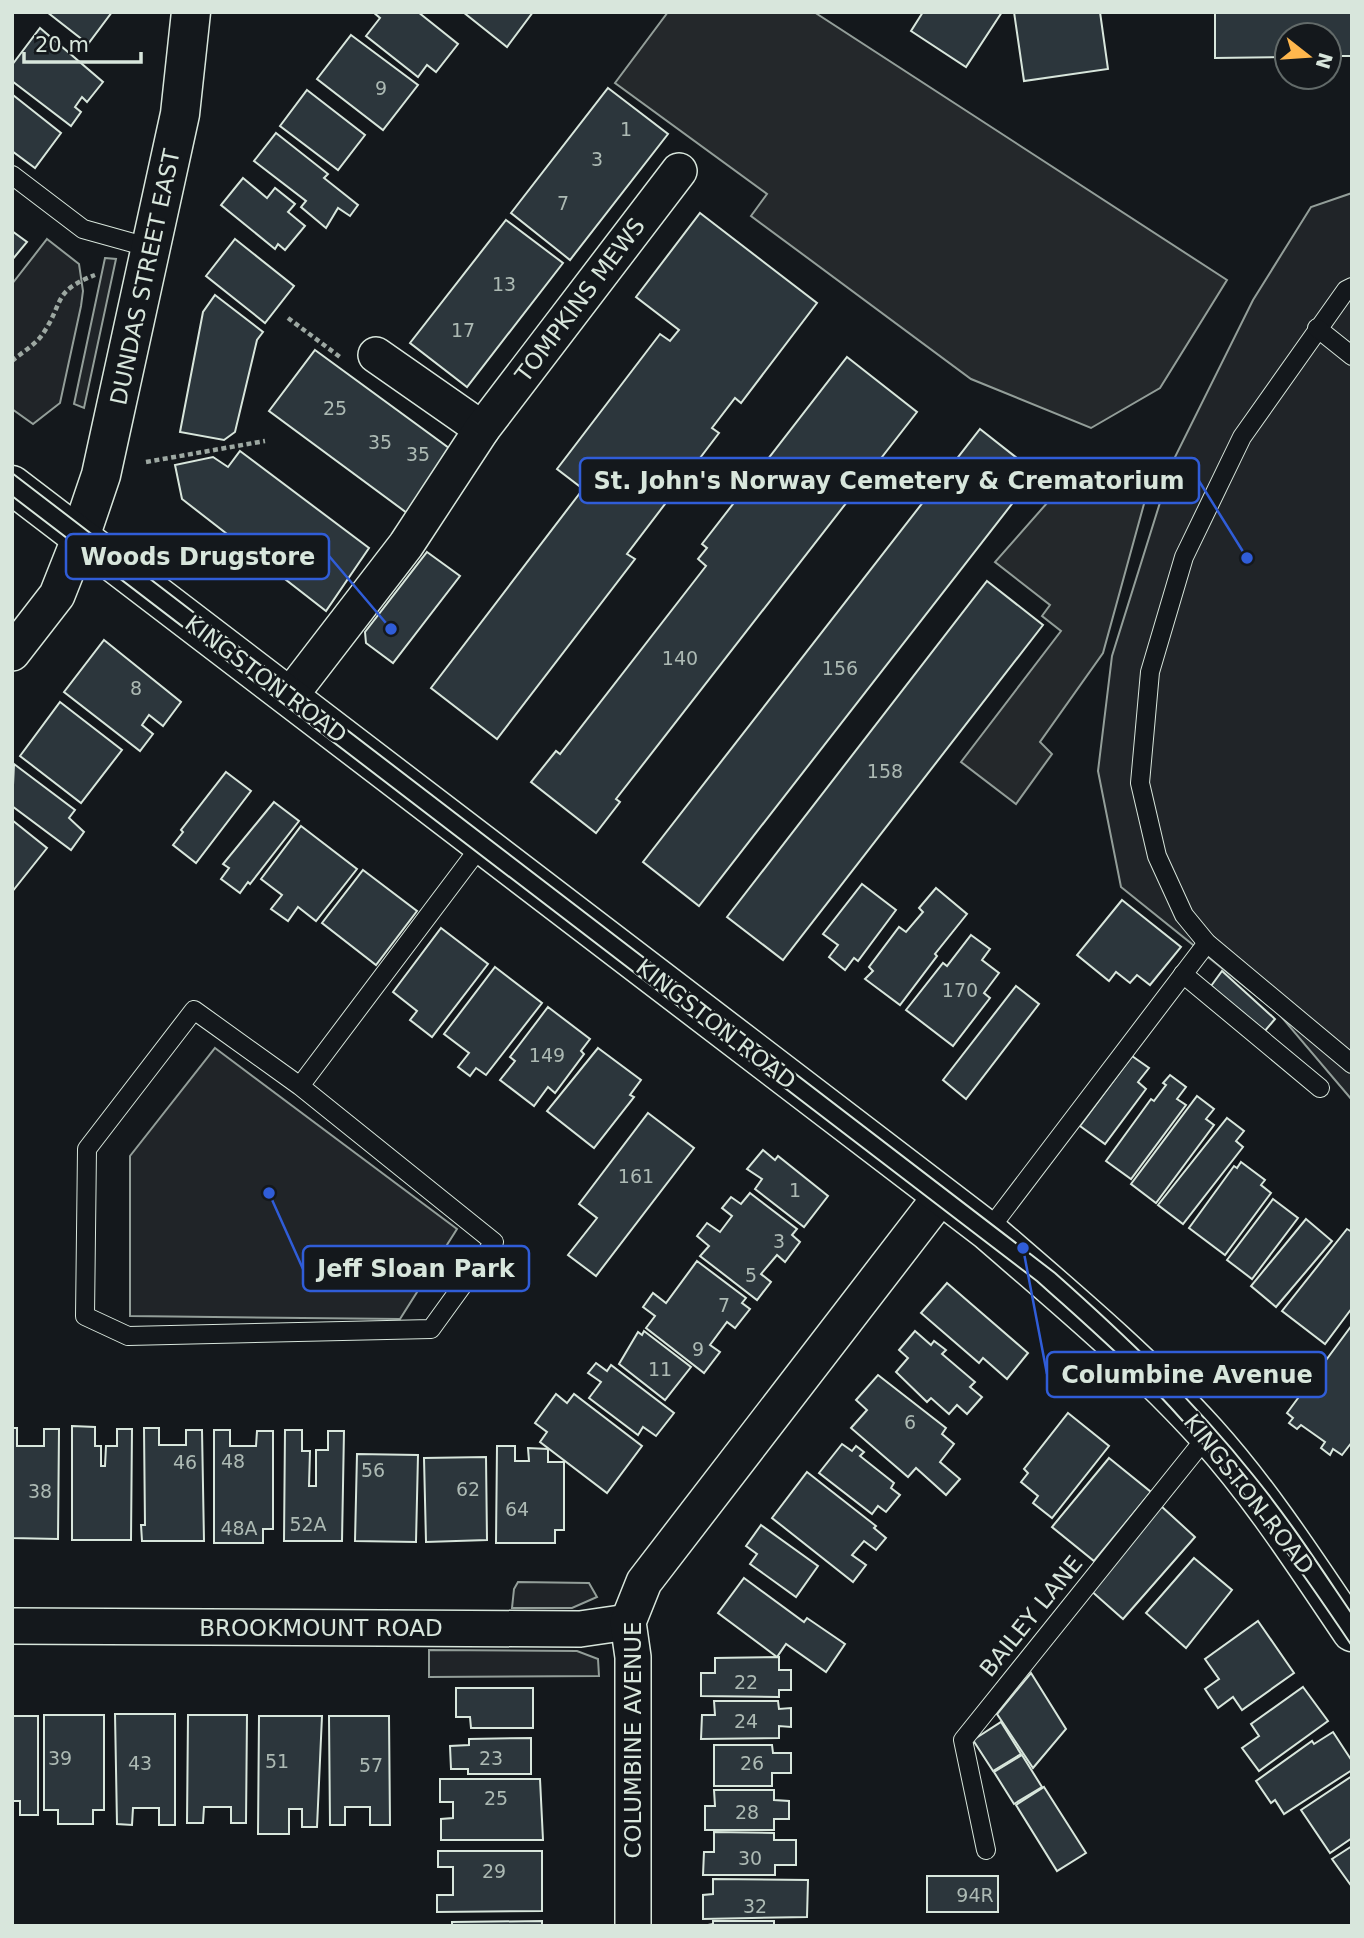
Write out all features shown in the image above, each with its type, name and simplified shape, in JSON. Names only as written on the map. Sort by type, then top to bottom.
[{"type":"main road","name":"DUNDAS STREET EAST","points":[[80,537],[101,475],[180,114],[191,12]]},
{"type":"main road","name":"KINGSTON ROAD","points":[[12,485],[988,1231],[1110,1336],[1208,1435],[1289,1539],[1352,1632]]},
{"type":"street","name":"TOMPKINS MEWS","points":[[289,697],[406,545],[482,429],[679,171]]},
{"type":"street","points":[[376,355],[482,429]]},
{"type":"street","points":[[12,653],[57,594],[80,537]]},
{"type":"street","name":"COLUMBINE AVENUE","points":[[634,1926],[633,1657],[628,1622],[644,1582],[941,1196]]},
{"type":"street","name":"BROOKMOUNT ROAD","points":[[12,1626],[580,1629],[628,1622]]},
{"type":"lane","points":[[12,175],[83,229],[151,248]]},
{"type":"lane","points":[[1352,287],[1317,328],[1242,437],[1184,557],[1150,672],[1140,783],[1157,856],[1184,915],[1207,943],[1352,1064]]},
{"type":"lane","points":[[1317,328],[1352,356]]},
{"type":"lane","points":[[300,1086],[483,843]]},
{"type":"lane","points":[[988,1231],[1207,943]]},
{"type":"lane","points":[[1183,974],[1320,1088]]},
{"type":"lane","points":[[194,1010],[300,1086],[494,1242],[431,1329],[128,1336],[85,1316],[87,1149],[194,1010]]},
{"type":"lane","name":"BAILEY LANE","points":[[986,1850],[963,1740],[1208,1435]]},
{"type":"path","points":[[12,361],[41,337],[58,299],[72,284],[95,275]]},
{"type":"path","points":[[288,318],[357,370],[376,355]]},
{"type":"path","points":[[146,462],[265,442]]},
{"type":"shaded area","points":[[668,12],[814,12],[1227,280],[1160,388],[1091,428],[971,379],[751,216],[767,194],[615,83]]},
{"type":"shaded area","points":[[1352,193],[1352,1100],[1279,1014],[1121,887],[1098,771],[1112,656],[1173,461],[1253,300],[1311,207]]},
{"type":"shaded area","points":[[47,239],[79,264],[83,291],[60,403],[33,424],[12,409],[12,284]]},
{"type":"shaded area","points":[[105,258],[116,259],[84,408],[74,404]]},
{"type":"shaded area","points":[[1085,460],[1147,493],[1103,653],[1040,742],[1052,754],[1016,804],[961,762],[1061,631],[1042,616],[1050,605],[995,562]]},
{"type":"shaded area","points":[[215,1048],[457,1229],[400,1319],[130,1316],[130,1156]]},
{"type":"shaded area","points":[[518,1582],[589,1583],[597,1597],[572,1608],[512,1608],[514,1589]]},
{"type":"shaded area","points":[[429,1650],[577,1651],[598,1659],[599,1676],[429,1677]]},
{"type":"building","points":[[47,12],[112,12],[88,44]]},
{"type":"building","points":[[373,12],[418,12],[458,44],[436,72],[427,65],[418,77],[366,36],[380,18]]},
{"type":"building","points":[[463,12],[533,12],[507,47]]},
{"type":"building","points":[[923,12],[1002,12],[966,67],[911,31]]},
{"type":"building","points":[[1014,12],[1100,12],[1108,69],[1024,81]]},
{"type":"building","points":[[1215,12],[1352,12],[1352,56],[1343,56],[1343,21],[1273,21],[1273,57],[1215,58]]},
{"type":"building","points":[[40,28],[103,82],[87,102],[82,97],[75,107],[81,112],[71,126],[12,81],[12,65]]},
{"type":"building","points":[[351,35],[418,85],[383,130],[317,79]]},
{"type":"building","points":[[608,88],[668,134],[570,260],[511,213]]},
{"type":"building","points":[[307,90],[365,135],[338,170],[280,126]]},
{"type":"building","points":[[13,95],[61,133],[35,168],[12,151]]},
{"type":"building","points":[[276,133],[328,174],[324,178],[358,205],[350,216],[338,208],[326,228],[301,207],[306,201],[254,161]]},
{"type":"building","points":[[243,178],[267,198],[275,188],[295,204],[288,212],[305,226],[285,250],[278,244],[275,249],[221,205]]},
{"type":"building","points":[[700,213],[817,303],[741,403],[735,398],[712,428],[719,433],[627,554],[635,559],[497,739],[431,688],[583,489],[557,469],[660,334],[670,341],[679,330],[636,297]]},
{"type":"building","points":[[506,220],[563,263],[467,387],[410,343]]},
{"type":"building","points":[[12,231],[27,242],[12,260]]},
{"type":"building","points":[[235,239],[294,286],[265,323],[206,276]]},
{"type":"building","points":[[215,295],[263,332],[257,340],[235,432],[224,440],[180,432],[203,312]]},
{"type":"building","points":[[315,350],[453,451],[407,513],[269,411]]},
{"type":"building","points":[[847,357],[917,412],[616,799],[620,802],[596,833],[531,782],[556,751],[560,754],[706,566],[698,559],[707,548],[702,544]]},
{"type":"building","points":[[980,429],[1036,473],[699,906],[643,862]]},
{"type":"building","points":[[240,451],[369,548],[326,611],[182,499],[175,465],[213,457],[228,467]]},
{"type":"building","points":[[427,552],[460,576],[393,663],[366,643],[365,632]]},
{"type":"building","points":[[987,581],[1043,625],[783,960],[727,917]]},
{"type":"building","points":[[104,640],[181,702],[163,726],[149,715],[142,725],[153,734],[140,751],[64,692]]},
{"type":"building","points":[[60,702],[122,750],[81,803],[20,756]]},
{"type":"building","points":[[14,764],[75,810],[69,818],[84,832],[71,850],[12,806]]},
{"type":"building","points":[[226,772],[251,791],[196,863],[173,845],[183,832],[181,830]]},
{"type":"building","points":[[274,802],[299,821],[240,893],[221,879],[229,868],[223,864]]},
{"type":"building","points":[[12,820],[47,848],[12,892]]},
{"type":"building","points":[[301,826],[357,869],[316,921],[298,907],[288,921],[271,909],[282,895],[261,879]]},
{"type":"building","points":[[363,870],[417,911],[376,965],[322,923]]},
{"type":"building","points":[[862,884],[896,910],[858,961],[854,958],[845,970],[829,957],[838,945],[823,934]]},
{"type":"building","points":[[936,888],[967,914],[900,1005],[865,979],[873,971],[869,967],[899,927],[906,932],[923,912],[919,908]]},
{"type":"building","points":[[1122,900],[1181,947],[1150,985],[1137,975],[1130,983],[1116,972],[1109,981],[1077,955]]},
{"type":"building","points":[[441,928],[488,964],[432,1037],[410,1020],[417,1011],[393,992]]},
{"type":"building","points":[[971,935],[990,949],[982,960],[999,973],[984,993],[990,998],[953,1046],[906,1010],[943,963],[947,966]]},
{"type":"building","points":[[495,967],[542,1003],[486,1075],[476,1068],[470,1076],[458,1067],[469,1053],[444,1034]]},
{"type":"building","points":[[1222,971],[1275,1019],[1264,1032],[1211,986]]},
{"type":"building","points":[[1016,986],[1039,1004],[966,1099],[943,1080]]},
{"type":"building","points":[[548,1007],[590,1039],[581,1051],[584,1054],[555,1093],[548,1087],[534,1106],[500,1080],[515,1061],[510,1057]]},
{"type":"building","points":[[598,1048],[641,1080],[630,1095],[634,1097],[594,1148],[547,1111]]},
{"type":"building","points":[[1132,1056],[1149,1068],[1138,1082],[1146,1089],[1105,1144],[1080,1126]]},
{"type":"building","points":[[1170,1075],[1186,1087],[1177,1099],[1186,1105],[1131,1179],[1106,1161],[1151,1099],[1154,1101],[1166,1085],[1163,1083]]},
{"type":"building","points":[[1197,1096],[1214,1109],[1206,1119],[1214,1125],[1156,1203],[1131,1184]]},
{"type":"building","points":[[648,1113],[694,1148],[596,1276],[568,1255],[597,1218],[579,1204]]},
{"type":"building","points":[[1227,1118],[1244,1131],[1236,1141],[1243,1147],[1183,1224],[1158,1205]]},
{"type":"building","points":[[763,1150],[775,1160],[778,1156],[828,1196],[804,1227],[755,1189],[762,1179],[747,1169]]},
{"type":"building","points":[[1241,1162],[1265,1180],[1261,1185],[1271,1193],[1225,1255],[1189,1228],[1234,1166],[1237,1168]]},
{"type":"building","points":[[750,1193],[797,1229],[792,1235],[800,1242],[785,1262],[777,1255],[761,1274],[771,1282],[757,1300],[700,1256],[709,1246],[697,1236],[707,1223],[720,1232],[732,1216],[722,1208],[731,1197],[741,1204]]},
{"type":"building","points":[[1273,1199],[1298,1218],[1252,1279],[1227,1260]]},
{"type":"building","points":[[1306,1219],[1332,1241],[1276,1307],[1251,1286]]},
{"type":"building","points":[[1347,1229],[1352,1232],[1352,1308],[1325,1344],[1282,1311]]},
{"type":"building","points":[[697,1261],[746,1298],[742,1303],[750,1309],[735,1328],[727,1322],[710,1345],[720,1352],[704,1373],[646,1328],[655,1316],[643,1307],[653,1293],[666,1303]]},
{"type":"building","points":[[947,1283],[1028,1353],[1007,1379],[983,1358],[979,1363],[921,1313]]},
{"type":"building","points":[[1352,1325],[1352,1442],[1342,1455],[1333,1449],[1330,1455],[1321,1448],[1325,1442],[1301,1425],[1297,1429],[1289,1423],[1293,1418],[1287,1413]]},
{"type":"building","points":[[644,1331],[691,1367],[665,1400],[619,1364],[638,1332],[642,1335]]},
{"type":"building","points":[[915,1331],[931,1345],[934,1341],[946,1350],[942,1354],[975,1382],[970,1387],[982,1397],[967,1414],[957,1405],[949,1414],[931,1398],[927,1402],[896,1372],[908,1358],[899,1350]]},
{"type":"building","points":[[596,1363],[607,1371],[611,1365],[674,1413],[656,1436],[643,1427],[638,1435],[589,1398],[601,1382],[588,1373]]},
{"type":"building","points":[[878,1375],[946,1428],[942,1434],[954,1444],[940,1462],[960,1479],[946,1495],[916,1468],[908,1477],[851,1428],[867,1410],[856,1400]]},
{"type":"building","points":[[556,1394],[567,1403],[574,1394],[642,1446],[607,1493],[540,1442],[547,1432],[535,1423]]},
{"type":"building","points":[[1068,1413],[1109,1446],[1052,1518],[1033,1503],[1038,1496],[1021,1482],[1028,1473],[1024,1469]]},
{"type":"building","points":[[72,1426],[95,1427],[95,1446],[101,1446],[101,1466],[105,1466],[106,1446],[117,1446],[117,1429],[132,1429],[131,1540],[72,1540]]},
{"type":"building","points":[[12,1428],[17,1428],[17,1446],[44,1446],[44,1429],[59,1429],[58,1539],[12,1538]]},
{"type":"building","points":[[144,1428],[159,1428],[159,1445],[186,1445],[186,1430],[202,1430],[204,1541],[142,1541],[141,1525],[145,1525]]},
{"type":"building","points":[[214,1430],[230,1430],[230,1446],[256,1446],[257,1431],[273,1431],[273,1529],[263,1529],[263,1543],[214,1543]]},
{"type":"building","points":[[285,1430],[302,1430],[302,1451],[310,1451],[309,1486],[316,1486],[316,1450],[328,1450],[328,1431],[344,1431],[342,1541],[284,1541]]},
{"type":"building","points":[[842,1444],[852,1451],[856,1446],[864,1452],[860,1456],[894,1483],[891,1488],[900,1495],[886,1512],[878,1506],[872,1514],[819,1473]]},
{"type":"building","points":[[497,1446],[515,1446],[515,1461],[529,1461],[528,1448],[548,1449],[548,1462],[564,1462],[564,1530],[555,1530],[555,1543],[496,1543]]},
{"type":"building","points":[[357,1454],[418,1455],[416,1542],[355,1541]]},
{"type":"building","points":[[486,1457],[487,1540],[426,1542],[424,1458]]},
{"type":"building","points":[[1109,1458],[1151,1492],[1094,1561],[1052,1527]]},
{"type":"building","points":[[807,1472],[876,1526],[874,1528],[886,1538],[876,1550],[864,1541],[852,1555],[866,1565],[853,1582],[772,1518]]},
{"type":"building","points":[[1161,1506],[1195,1537],[1123,1619],[1089,1589]]},
{"type":"building","points":[[761,1525],[818,1566],[796,1597],[750,1564],[757,1554],[746,1546]]},
{"type":"building","points":[[1194,1558],[1232,1590],[1186,1648],[1146,1613]]},
{"type":"building","points":[[744,1578],[804,1622],[807,1618],[845,1644],[826,1672],[786,1644],[777,1657],[718,1613]]},
{"type":"building","points":[[1258,1621],[1294,1673],[1242,1710],[1233,1697],[1218,1708],[1205,1689],[1219,1679],[1205,1659]]},
{"type":"building","points":[[779,1657],[779,1670],[791,1670],[791,1690],[779,1690],[779,1697],[701,1696],[701,1673],[715,1673],[715,1658]]},
{"type":"building","points":[[1031,1673],[1066,1729],[1033,1768],[997,1714]]},
{"type":"building","points":[[1303,1687],[1328,1721],[1259,1771],[1242,1748],[1259,1736],[1251,1724]]},
{"type":"building","points":[[456,1688],[533,1688],[533,1728],[471,1728],[470,1717],[456,1717]]},
{"type":"building","points":[[714,1701],[778,1701],[779,1709],[791,1708],[791,1727],[779,1726],[779,1738],[701,1739],[702,1715],[715,1715]]},
{"type":"building","points":[[115,1714],[175,1714],[175,1825],[159,1825],[159,1808],[133,1808],[132,1825],[117,1824]]},
{"type":"building","points":[[44,1715],[104,1715],[104,1810],[93,1810],[93,1824],[58,1824],[58,1810],[44,1810]]},
{"type":"building","points":[[188,1715],[247,1715],[246,1823],[231,1823],[231,1807],[204,1807],[203,1823],[187,1823]]},
{"type":"building","points":[[12,1716],[38,1716],[38,1815],[20,1815],[20,1801],[12,1801]]},
{"type":"building","points":[[259,1716],[322,1716],[317,1827],[302,1827],[302,1809],[289,1809],[289,1834],[258,1834]]},
{"type":"building","points":[[329,1716],[389,1716],[390,1825],[370,1825],[370,1807],[345,1807],[345,1825],[330,1825]]},
{"type":"building","points":[[1001,1722],[1021,1754],[993,1771],[973,1740]]},
{"type":"building","points":[[1333,1732],[1352,1761],[1352,1770],[1284,1814],[1275,1800],[1271,1803],[1256,1781],[1312,1741],[1314,1744]]},
{"type":"building","points":[[531,1738],[531,1774],[468,1774],[468,1769],[451,1769],[450,1746],[469,1745],[469,1739]]},
{"type":"building","points":[[714,1745],[772,1745],[773,1753],[791,1753],[791,1773],[772,1773],[772,1786],[714,1786]]},
{"type":"building","points":[[1022,1755],[1042,1787],[1014,1804],[994,1772]]},
{"type":"building","points":[[1352,1776],[1352,1838],[1330,1853],[1301,1810]]},
{"type":"building","points":[[440,1779],[540,1779],[543,1840],[441,1840],[441,1819],[453,1818],[453,1802],[440,1802]]},
{"type":"building","points":[[1044,1787],[1086,1853],[1057,1871],[1016,1805]]},
{"type":"building","points":[[714,1790],[774,1790],[774,1800],[789,1801],[789,1819],[774,1819],[774,1830],[705,1830],[705,1806],[715,1806]]},
{"type":"building","points":[[714,1832],[774,1833],[774,1840],[796,1840],[796,1865],[775,1865],[775,1875],[703,1875],[704,1852],[714,1852]]},
{"type":"building","points":[[1352,1846],[1352,1887],[1332,1859]]},
{"type":"building","points":[[438,1851],[542,1851],[542,1911],[437,1912],[437,1895],[453,1895],[453,1867],[438,1867]]},
{"type":"building","points":[[927,1876],[998,1876],[998,1912],[927,1912]]},
{"type":"building","points":[[713,1879],[808,1880],[807,1917],[703,1919],[703,1895],[713,1894]]},
{"type":"building","points":[[542,1921],[542,1926],[452,1926],[452,1922]]},
{"type":"building","points":[[713,1921],[774,1921],[774,1926],[703,1926],[713,1924]]},
{"type":"tram line","points":[[12,473],[1055,1273],[1108,1321],[1207,1421],[1279,1509],[1352,1614]]},
{"type":"tram line","points":[[12,496],[1037,1281],[1129,1365],[1211,1453],[1307,1580],[1352,1646]]},
{"type":"place","name":"St. John's Norway Cemetery & Crematorium","points":[[1247,558]]},
{"type":"place","name":"Woods Drugstore","points":[[391,629]]},
{"type":"place","name":"Jeff Sloan Park","points":[[269,1193]]},
{"type":"place","name":"Columbine Avenue","points":[[1023,1248]]}]
